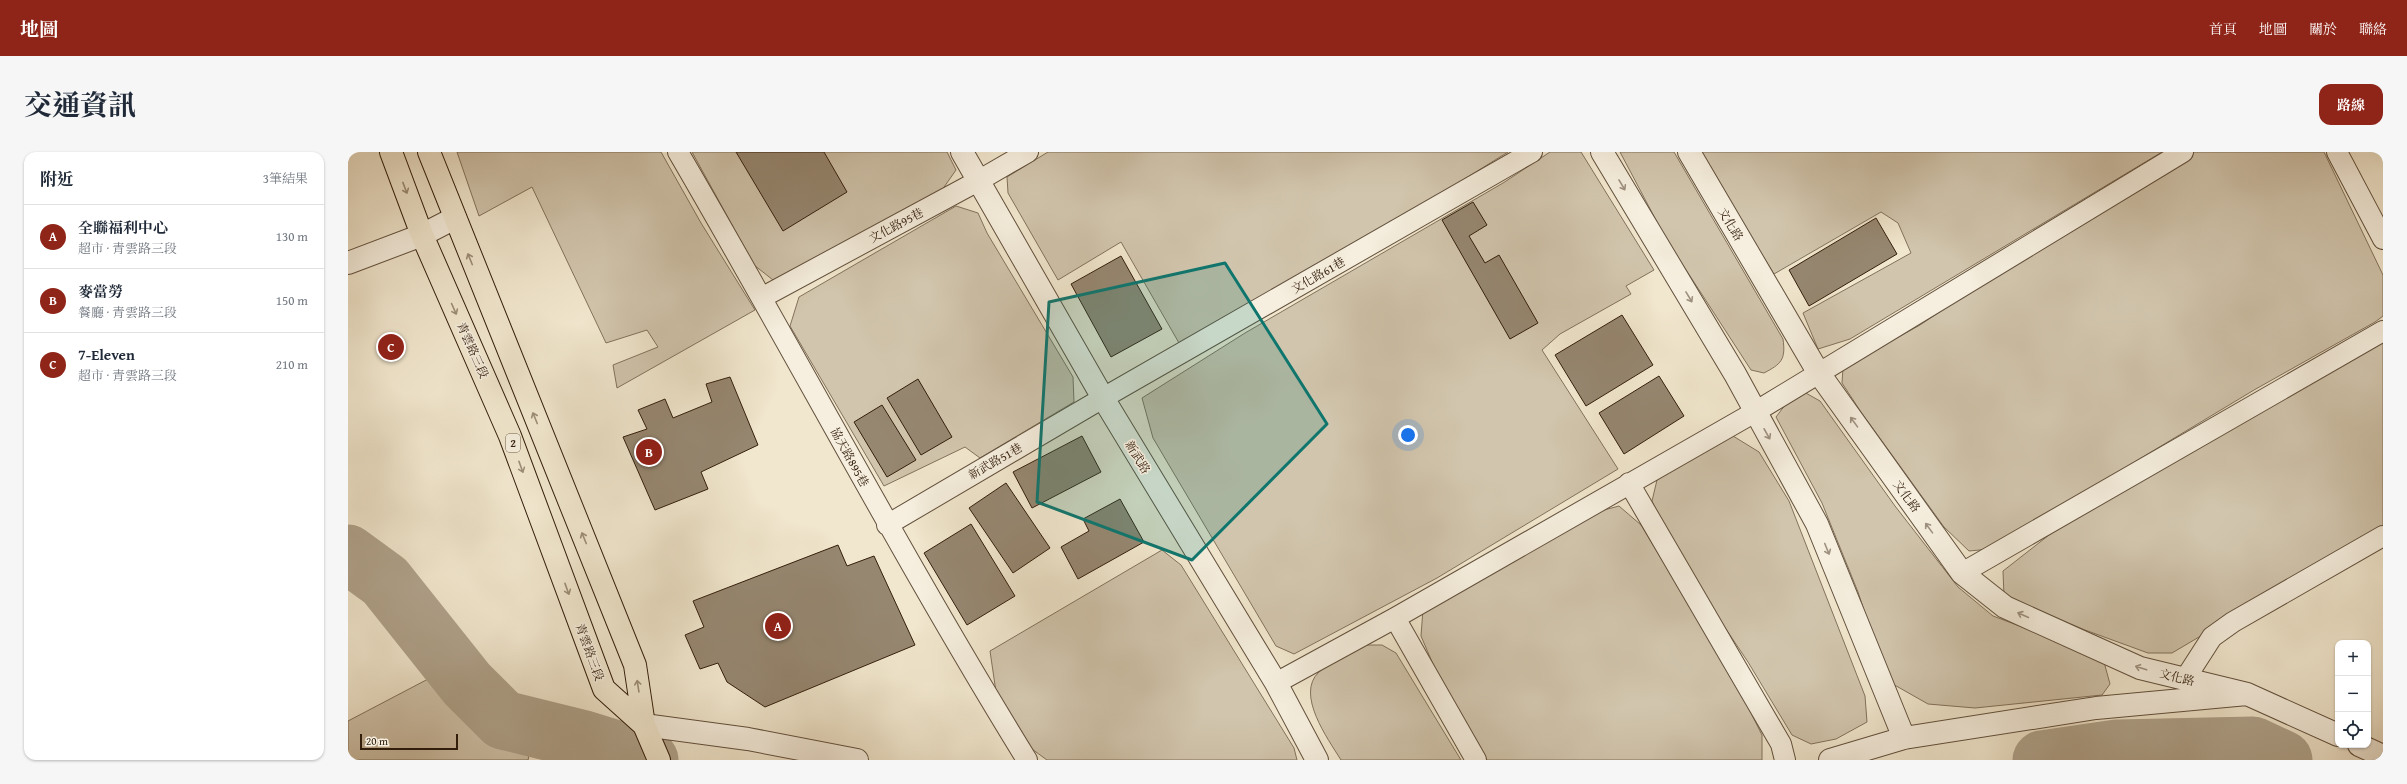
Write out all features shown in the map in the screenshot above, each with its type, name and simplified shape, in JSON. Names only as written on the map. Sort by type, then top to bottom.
[{"type":"main road","name":"青雲路三段","points":[[391,152],[422,235],[510,436],[604,689],[644,725]]},
{"type":"main road","name":"2","points":[[429,152],[454,218],[635,665],[644,725],[659,760]]},
{"type":"street","name":"新武路","points":[[962,152],[1103,398],[1276,683],[1318,760]]},
{"type":"street","points":[[1602,152],[1755,412],[1817,524],[1904,738]]},
{"type":"street","name":"文化路","points":[[1688,152],[1818,372],[1962,573],[2005,607],[2140,668],[2247,694],[2335,734]]},
{"type":"street","points":[[348,264],[422,235],[454,218]]},
{"type":"street","points":[[1830,760],[1904,738],[2096,708],[2247,694]]},
{"type":"street","points":[[644,725],[748,739],[857,760]]},
{"type":"street","points":[[2366,748],[2383,756]]},
{"type":"lane","name":"協天路895巷","points":[[678,152],[763,297],[887,524],[1027,760]]},
{"type":"lane","name":"文化路95巷","points":[[763,297],[978,181],[1028,152]]},
{"type":"lane","name":"文化路61巷","points":[[1103,398],[1532,152]]},
{"type":"lane","points":[[1276,683],[1395,618],[1755,412],[1818,372],[2183,152]]},
{"type":"lane","points":[[2337,152],[2383,239]]},
{"type":"lane","points":[[1962,573],[2383,331]]},
{"type":"lane","name":"新武路51巷","points":[[887,524],[1103,398]]},
{"type":"lane","points":[[1629,483],[1781,744],[1785,760]]},
{"type":"lane","points":[[2185,679],[2212,637],[2232,622],[2383,536]]},
{"type":"lane","points":[[1395,618],[1476,760]]},
{"type":"highlighted area","points":[[1225,263],[1327,424],[1192,560],[1037,502],[1049,302]]},
{"type":"shaded area","points":[[457,152],[661,152],[701,223],[755,310],[617,388],[613,365],[658,347],[647,330],[606,343],[532,187],[479,216]]},
{"type":"shaded area","points":[[692,152],[947,152],[956,170],[942,190],[773,280],[754,265]]},
{"type":"shaded area","points":[[1048,152],[1508,152],[1400,219],[1179,343],[1121,242],[1058,280],[1008,193],[1007,177]]},
{"type":"shaded area","points":[[1550,152],[1581,152],[1654,270],[1626,286],[1631,294],[1560,334],[1542,350],[1618,469],[1437,578],[1294,654],[1276,646],[1153,438],[1142,398],[1245,333],[1503,183]]},
{"type":"shaded area","points":[[1620,152],[1674,152],[1783,339],[1783,357],[1775,367],[1764,373],[1751,370],[1666,239]]},
{"type":"shaded area","points":[[1698,152],[2162,152],[1850,339],[1818,349],[1803,313],[1911,253],[1898,223],[1881,212],[1774,274]]},
{"type":"shaded area","points":[[2189,152],[2324,152],[2383,275],[2383,316],[2375,322],[2254,390],[1990,549],[1969,551],[1944,527],[1861,412],[1842,383],[1843,368],[1920,325],[2063,229]]},
{"type":"shaded area","points":[[956,206],[978,213],[987,233],[1073,377],[1074,402],[980,458],[965,447],[884,486],[790,326],[799,297]]},
{"type":"shaded area","points":[[2383,341],[2383,528],[2172,653],[2148,653],[2085,630],[2004,596],[2003,571],[2058,528]]},
{"type":"shaded area","points":[[1804,392],[1820,401],[1895,506],[1958,587],[1993,616],[2089,652],[2104,662],[2110,684],[2102,695],[1975,708],[1928,704],[1891,683],[1880,658],[1858,592],[1822,503],[1776,417],[1789,400]]},
{"type":"shaded area","points":[[1733,436],[1759,452],[1789,501],[1865,696],[1867,722],[1836,739],[1811,744],[1792,735],[1748,662],[1675,553],[1652,501],[1657,480],[1694,455]]},
{"type":"shaded area","points":[[1619,506],[1641,525],[1736,683],[1762,735],[1762,760],[1487,760],[1441,683],[1421,636],[1423,609],[1589,514]]},
{"type":"shaded area","points":[[1162,550],[1181,565],[1294,748],[1297,760],[1047,760],[1025,744],[996,692],[990,651]]},
{"type":"shaded area","points":[[1364,645],[1382,645],[1396,653],[1461,760],[1341,760],[1322,729],[1316,716],[1310,692],[1313,681],[1319,672],[1335,661]]},
{"type":"shaded area","points":[[430,678],[469,726],[533,738],[528,760],[348,760],[348,721]]},
{"type":"building","points":[[736,152],[824,152],[847,192],[783,231]]},
{"type":"building","points":[[1473,202],[1487,225],[1469,236],[1485,263],[1499,255],[1538,323],[1510,339],[1442,220]]},
{"type":"building","points":[[1876,218],[1897,254],[1809,306],[1789,270]]},
{"type":"building","points":[[1121,256],[1162,329],[1111,357],[1071,284]]},
{"type":"building","points":[[1622,315],[1653,365],[1586,406],[1555,355]]},
{"type":"building","points":[[1659,376],[1684,416],[1624,454],[1599,413]]},
{"type":"building","points":[[730,377],[758,445],[701,472],[708,489],[655,510],[623,437],[647,429],[638,410],[665,399],[673,418],[712,402],[706,384]]},
{"type":"building","points":[[918,379],[952,437],[921,455],[887,398]]},
{"type":"building","points":[[882,405],[916,460],[887,477],[854,422]]},
{"type":"building","points":[[1082,436],[1101,472],[1032,508],[1013,472]]},
{"type":"building","points":[[1006,483],[1050,548],[1013,573],[969,508]]},
{"type":"building","points":[[1120,499],[1144,542],[1078,579],[1061,547],[1089,531],[1083,519]]},
{"type":"building","points":[[971,524],[1015,596],[967,625],[924,553]]},
{"type":"building","points":[[838,545],[847,566],[874,556],[915,645],[765,707],[727,682],[718,663],[700,669],[685,635],[704,627],[693,601]]},
{"type":"waterway","points":[[348,554],[385,581],[467,684],[503,720],[584,740],[649,760]]},
{"type":"waterway","points":[[2042,760],[2117,749],[2253,746],[2283,760]]},
{"type":"place","name":"7-Eleven","points":[[391,347]]},
{"type":"place","name":"麥當勞","points":[[649,452]]},
{"type":"place","name":"全聯福利中心","points":[[778,626]]}]
